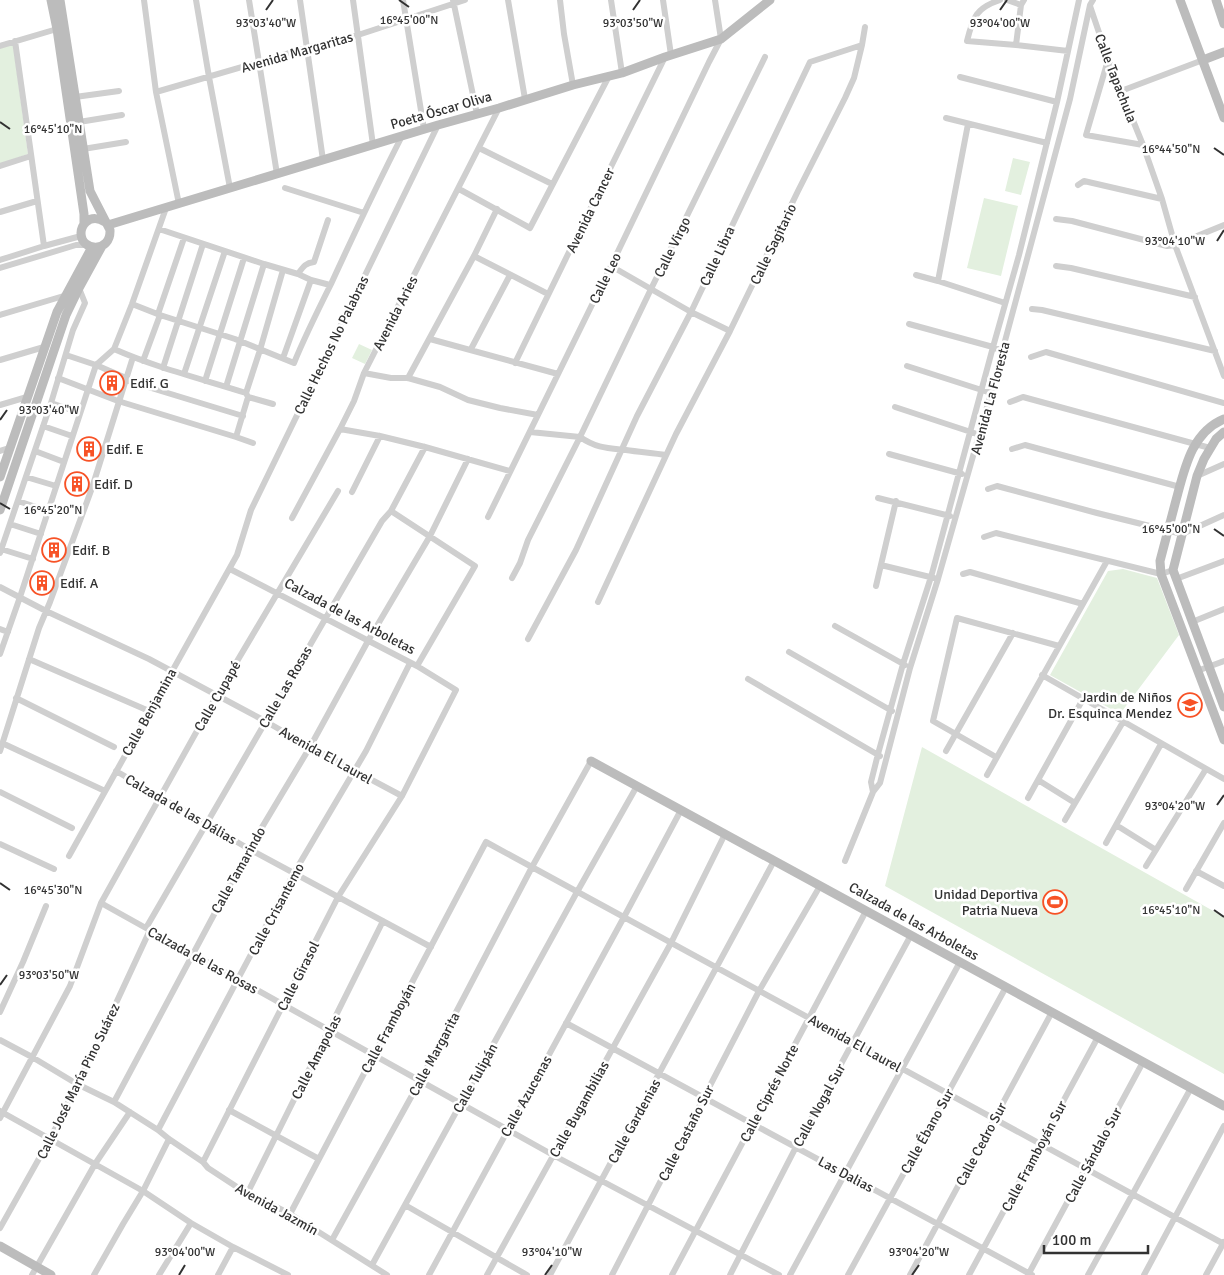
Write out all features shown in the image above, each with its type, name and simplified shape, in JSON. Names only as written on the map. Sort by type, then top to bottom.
[{"type":"street","points":[[51,0],[57,28],[84,214],[81,236],[84,242],[94,246]]},
{"type":"street","points":[[0,268],[76,245],[94,246],[106,243],[110,235],[90,191],[60,0]]},
{"type":"street","points":[[144,0],[156,92],[179,204]]},
{"type":"street","points":[[196,0],[208,77],[230,188]]},
{"type":"street","points":[[249,0],[277,174]]},
{"type":"street","points":[[300,0],[323,160]]},
{"type":"street","points":[[352,0],[373,145]]},
{"type":"street","points":[[403,0],[424,129]]},
{"type":"street","name":"Avenida Margaritas","points":[[156,92],[358,35],[453,2],[465,0]]},
{"type":"street","points":[[508,0],[525,99]]},
{"type":"street","points":[[560,0],[573,85]]},
{"type":"street","points":[[611,0],[622,73]]},
{"type":"street","points":[[663,0],[668,56]]},
{"type":"street","points":[[715,0],[721,39]]},
{"type":"street","name":"Poeta Óscar Oliva","points":[[106,224],[166,208],[525,99],[622,73],[721,39],[770,0]]},
{"type":"street","points":[[1000,0],[977,12],[967,41],[1068,51]]},
{"type":"street","points":[[1007,0],[1022,2],[1016,45]]},
{"type":"street","name":"Avenida La Floresta","points":[[845,861],[873,792],[880,784],[910,668],[923,628],[947,514],[960,473],[1019,254],[1057,102],[1079,0]]},
{"type":"street","points":[[1180,0],[1224,118]]},
{"type":"street","points":[[1216,0],[1224,24]]},
{"type":"street","points":[[453,2],[477,114]]},
{"type":"street","name":"Avenida La Floresta","points":[[873,792],[871,782],[903,664],[955,518],[980,435],[1070,99],[1091,3]]},
{"type":"street","name":"Calle Tapachula","points":[[1091,3],[1108,59],[1143,145],[1162,199],[1175,245],[1224,376]]},
{"type":"street","name":"Calle Sagitario","points":[[598,602],[676,434],[730,331],[845,98],[854,78],[865,27]]},
{"type":"street","points":[[0,46],[57,28]]},
{"type":"street","name":"Calle Leo","points":[[488,517],[721,39]]},
{"type":"street","points":[[15,41],[44,246]]},
{"type":"street","name":"Calle Libra","points":[[528,640],[576,550],[637,416],[691,312],[810,62],[862,45]]},
{"type":"street","points":[[1121,91],[1224,52]]},
{"type":"street","name":"Avenida Cancer","points":[[516,362],[548,294],[668,56]]},
{"type":"street","name":"Calle Virgo","points":[[512,578],[520,563],[528,540],[765,57]]},
{"type":"street","points":[[1108,59],[1086,135],[1143,145]]},
{"type":"street","points":[[459,189],[530,228],[609,76]]},
{"type":"street","points":[[960,77],[1057,102]]},
{"type":"street","points":[[75,97],[119,91]]},
{"type":"street","name":"Avenida Aries","points":[[292,518],[340,429],[354,401],[364,373],[499,108]]},
{"type":"street","points":[[79,122],[122,115]]},
{"type":"street","points":[[946,118],[1046,143]]},
{"type":"street","points":[[938,281],[968,124]]},
{"type":"street","name":"Calle Hechos No Palabras","points":[[230,568],[237,555],[251,510],[438,125]]},
{"type":"street","points":[[132,304],[159,315],[219,334],[294,363],[364,212],[402,136]]},
{"type":"street","points":[[83,149],[126,142]]},
{"type":"street","points":[[479,148],[552,184]]},
{"type":"street","points":[[0,166],[31,156]]},
{"type":"street","points":[[1078,185],[1084,182],[1162,199]]},
{"type":"street","points":[[285,188],[364,212]]},
{"type":"street","points":[[0,212],[37,201]]},
{"type":"street","points":[[0,654],[96,365],[114,349],[166,208]]},
{"type":"street","points":[[408,378],[474,256],[497,209]]},
{"type":"street","points":[[84,224],[96,218],[106,224]]},
{"type":"street","points":[[298,274],[305,264],[314,262],[328,220]]},
{"type":"street","points":[[1056,220],[1072,221],[1167,246],[1175,245],[1224,225]]},
{"type":"street","points":[[159,229],[330,285]]},
{"type":"street","points":[[0,260],[81,236]]},
{"type":"street","points":[[142,361],[184,238]]},
{"type":"street","points":[[163,368],[203,244]]},
{"type":"street","points":[[0,510],[66,315],[94,246]]},
{"type":"street","points":[[0,477],[44,347],[58,312],[94,246]]},
{"type":"street","points":[[184,374],[225,251]]},
{"type":"street","points":[[474,256],[548,294]]},
{"type":"street","points":[[205,381],[244,258]]},
{"type":"street","points":[[226,386],[264,264]]},
{"type":"street","points":[[611,266],[691,312],[730,331]]},
{"type":"street","points":[[1056,266],[1072,268],[1195,297]]},
{"type":"street","points":[[236,436],[284,270]]},
{"type":"street","points":[[471,349],[510,274]]},
{"type":"street","points":[[916,275],[1005,304]]},
{"type":"street","points":[[284,358],[311,280]]},
{"type":"street","points":[[33,559],[1,551],[51,403],[73,330],[86,303],[78,288]]},
{"type":"street","points":[[0,315],[67,295]]},
{"type":"street","points":[[1032,309],[1215,351]]},
{"type":"street","points":[[909,324],[993,346],[1003,351]]},
{"type":"street","points":[[430,338],[558,374]]},
{"type":"street","points":[[0,360],[44,347]]},
{"type":"street","points":[[114,349],[142,361],[226,386],[273,404]]},
{"type":"street","points":[[1031,357],[1046,352],[1224,403]]},
{"type":"street","points":[[66,355],[96,365],[126,379],[242,416]]},
{"type":"street","points":[[0,751],[39,628],[92,488],[133,357]]},
{"type":"street","points":[[907,366],[991,393]]},
{"type":"street","points":[[364,373],[391,378],[408,378],[440,387],[468,400],[538,415]]},
{"type":"street","points":[[58,378],[118,400],[236,436],[253,444]]},
{"type":"street","points":[[0,405],[27,397]]},
{"type":"street","points":[[1010,402],[1024,397],[1210,448]]},
{"type":"street","points":[[51,403],[80,413]]},
{"type":"street","points":[[895,407],[980,435]]},
{"type":"street","points":[[1224,419],[1217,422],[1204,433],[1187,461],[1160,561],[1161,574],[1224,740]]},
{"type":"street","points":[[43,426],[72,436]]},
{"type":"street","points":[[340,429],[425,447],[510,471]]},
{"type":"street","points":[[530,432],[580,437],[596,446],[608,449],[666,455]]},
{"type":"street","points":[[1224,432],[1210,448],[1197,476],[1174,575],[1224,708]]},
{"type":"street","points":[[352,492],[380,436]]},
{"type":"street","points":[[1012,449],[1024,445],[1180,487]]},
{"type":"street","name":"Calle Las Rosas","points":[[148,929],[206,823],[382,521],[391,510],[425,447]]},
{"type":"street","points":[[0,451],[9,448]]},
{"type":"street","points":[[35,452],[64,462]]},
{"type":"street","points":[[889,454],[960,473],[968,478]]},
{"type":"street","name":"Calle Tamarindo","points":[[114,1102],[249,849],[310,747],[368,641],[430,536],[468,459]]},
{"type":"street","points":[[1197,476],[1224,464]]},
{"type":"street","points":[[26,477],[56,486]]},
{"type":"street","points":[[988,489],[997,486],[1182,534],[1224,515]]},
{"type":"street","name":"Calle Cupapé","points":[[1,1114],[70,986],[102,903],[217,695],[338,491]]},
{"type":"street","points":[[878,498],[947,514],[955,518]]},
{"type":"street","points":[[18,501],[48,511]]},
{"type":"street","points":[[876,586],[896,501]]},
{"type":"street","points":[[391,510],[475,566],[417,666]]},
{"type":"street","points":[[10,524],[41,534]]},
{"type":"street","points":[[984,537],[996,532],[1161,574],[1174,575],[1224,561]]},
{"type":"street","points":[[986,775],[1107,561]]},
{"type":"street","points":[[881,565],[934,578]]},
{"type":"street","name":"Calzada de las Arboletas","points":[[230,568],[417,666],[456,690]]},
{"type":"street","name":"Calle Benjamina","points":[[69,856],[230,568]]},
{"type":"street","points":[[963,574],[970,572],[1083,604]]},
{"type":"street","name":"Avenida El Laurel","points":[[0,587],[46,612],[148,658],[402,796]]},
{"type":"street","points":[[1192,622],[1224,609]]},
{"type":"street","points":[[996,758],[933,721],[957,618],[1059,646]]},
{"type":"street","points":[[916,625],[923,628]]},
{"type":"street","points":[[835,626],[910,668]]},
{"type":"street","points":[[0,629],[8,632]]},
{"type":"street","points":[[946,751],[1013,633]]},
{"type":"street","points":[[789,652],[898,714]]},
{"type":"street","points":[[29,660],[149,712]]},
{"type":"street","points":[[1197,671],[1224,661]]},
{"type":"street","name":"Calle Crisantemo","points":[[158,1130],[294,873],[366,751],[410,663]]},
{"type":"street","points":[[1042,676],[1224,780]]},
{"type":"street","points":[[748,680],[886,759]]},
{"type":"street","name":"Calle Girasol","points":[[203,1162],[338,897],[402,796],[456,690]]},
{"type":"street","points":[[16,698],[114,747]]},
{"type":"street","points":[[1028,798],[1083,699]]},
{"type":"street","points":[[1065,820],[1123,722]]},
{"type":"street","points":[[2,743],[105,791]]},
{"type":"street","points":[[1106,843],[1161,744]]},
{"type":"street","name":"Calzada de las Arboletas","points":[[591,762],[1224,1106]]},
{"type":"street","name":"Calle Margarita","points":[[332,1240],[420,1081],[532,867],[591,762]]},
{"type":"street","points":[[1146,866],[1206,769]]},
{"type":"street","name":"Calzada de las Dálias","points":[[116,771],[249,849],[431,947]]},
{"type":"street","points":[[1038,780],[1075,803]]},
{"type":"street","name":"Calle Tulipán","points":[[372,1265],[637,786]]},
{"type":"street","points":[[0,792],[72,828]]},
{"type":"street","name":"Calle Azucenas","points":[[429,1275],[681,810]]},
{"type":"street","points":[[1186,889],[1224,823]]},
{"type":"street","points":[[1116,825],[1156,850]]},
{"type":"street","name":"Calle Bugambilias","points":[[487,1275],[671,943],[725,834]]},
{"type":"street","name":"Avenida El Laurel","points":[[486,842],[1224,1243]]},
{"type":"street","name":"Calle Framboyán","points":[[290,1214],[486,842]]},
{"type":"street","points":[[0,844],[54,869]]},
{"type":"street","name":"Calle Gardenias","points":[[550,1275],[774,861]]},
{"type":"street","points":[[1196,871],[1224,886]]},
{"type":"street","name":"Calle Castaño Sur","points":[[612,1275],[759,991],[820,886]]},
{"type":"street","name":"Calzada de las Rosas","points":[[102,903],[553,1155],[779,1275]]},
{"type":"street","points":[[0,1012],[46,906]]},
{"type":"street","name":"Calle Ciprés Norte","points":[[672,1275],[866,911]]},
{"type":"street","name":"Calle Amapolas","points":[[248,1192],[383,921]]},
{"type":"street","name":"Calle José María Pino Suárez","points":[[0,1228],[50,1139],[98,1042],[148,929]]},
{"type":"street","name":"Calle Nogal Sur","points":[[730,1275],[796,1147],[911,936]]},
{"type":"street","points":[[790,1275],[960,962]]},
{"type":"street","name":"Calle Ébano Sur","points":[[848,1275],[1006,987]]},
{"type":"street","name":"Calle Cedro Sur","points":[[910,1275],[1052,1012]]},
{"type":"street","name":"Las Dalias","points":[[566,1023],[1029,1274]]},
{"type":"street","name":"Calle Framboyán Sur","points":[[970,1275],[1098,1037]]},
{"type":"street","name":"Avenida Jazmín","points":[[0,1040],[77,1084],[114,1102],[158,1130],[203,1162],[208,1168],[237,1187],[290,1214],[387,1275]]},
{"type":"street","name":"Calle Sándalo Sur","points":[[1029,1274],[1143,1062]]},
{"type":"street","points":[[1088,1275],[1191,1088]]},
{"type":"street","points":[[229,1110],[319,1159]]},
{"type":"street","points":[[34,1271],[95,1164],[130,1112]]},
{"type":"street","points":[[1,1114],[143,1191],[191,1223],[275,1272],[288,1275]]},
{"type":"street","points":[[1144,1275],[1224,1126]]},
{"type":"street","points":[[94,1275],[143,1191],[169,1139]]},
{"type":"street","points":[[405,1205],[527,1275]]},
{"type":"street","points":[[159,1275],[191,1223]]},
{"type":"street","points":[[1206,1275],[1224,1243]]},
{"type":"street","points":[[0,1246],[34,1271],[51,1275]]},
{"type":"street","points":[[218,1275],[233,1247]]},
{"type":"green space","points":[[13,44],[28,154],[0,164],[0,48]]},
{"type":"green space","points":[[1013,158],[1030,162],[1021,195],[1005,191]]},
{"type":"green space","points":[[984,198],[1018,206],[1001,276],[967,268]]},
{"type":"green space","points":[[359,344],[372,350],[365,364],[352,358]]},
{"type":"green space","points":[[1123,569],[1157,578],[1179,635],[1120,714],[1050,675],[1108,571]]},
{"type":"green space","name":"Unidad Deportiva Patria Nueva","points":[[922,747],[1224,917],[1224,1074],[885,886]]},
{"type":"place","name":"Edif. G","points":[[112,383]]},
{"type":"place","name":"Edif. E","points":[[89,449]]},
{"type":"place","name":"Edif. D","points":[[77,484]]},
{"type":"place","name":"Edif. B","points":[[54,550]]},
{"type":"place","name":"Edif. A","points":[[42,583]]},
{"type":"place","name":"Jardin de Niños Dr. Esquinca Mendez","points":[[1190,705]]},
{"type":"place","name":"Unidad Deportiva Patria Nueva","points":[[1055,902]]}]
